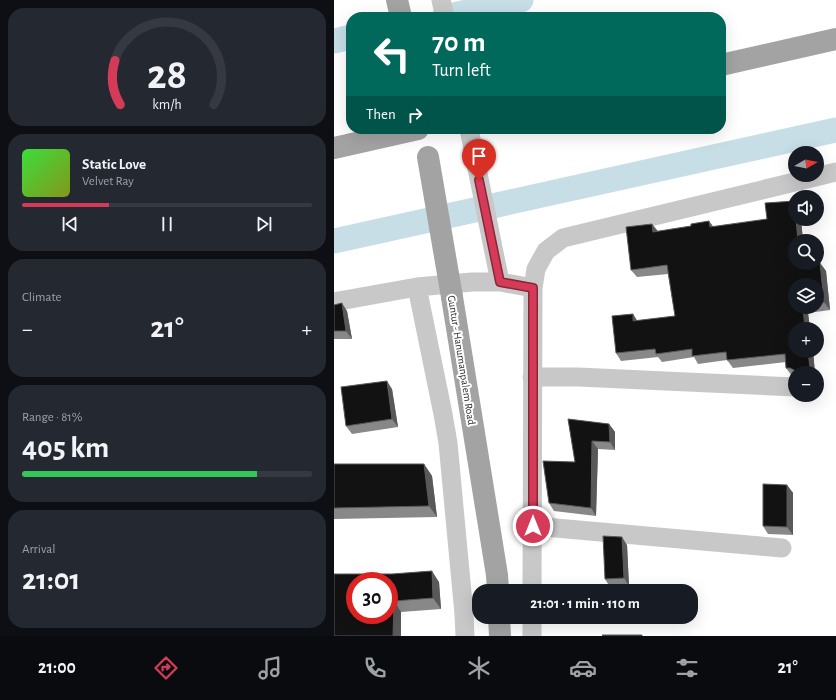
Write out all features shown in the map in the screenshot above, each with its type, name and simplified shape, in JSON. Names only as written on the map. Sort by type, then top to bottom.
[{"type":"main road","points":[[397,0],[400,12]]},
{"type":"main road","points":[[726,64],[836,40]]},
{"type":"main road","points":[[334,148],[396,134]]},
{"type":"main road","name":"Guntur - Hanumanpalem Road","points":[[424,134],[498,583]]},
{"type":"main road","points":[[499,624],[500,636]]},
{"type":"street","points":[[441,0],[443,12]]},
{"type":"street","points":[[470,134],[500,282]]},
{"type":"street","points":[[532,584],[533,288],[536,269],[546,251],[563,238],[836,172]]},
{"type":"street","points":[[334,302],[417,288],[472,282],[500,282],[533,288]]},
{"type":"street","points":[[417,288],[448,444],[465,636]]},
{"type":"street","points":[[532,378],[578,377],[788,387]]},
{"type":"street","points":[[533,526],[782,548]]},
{"type":"street","points":[[532,624],[532,636]]},
{"type":"building","points":[[788,201],[788,226],[797,226],[797,234],[788,234],[788,270],[821,270],[822,278],[788,278],[788,314],[804,314],[804,322],[788,322],[788,358],[809,358],[810,366],[788,366],[788,368],[786,368],[785,354],[727,360],[726,352],[692,356],[692,349],[656,354],[655,349],[616,353],[612,316],[633,314],[633,321],[675,316],[667,265],[631,270],[626,227],[652,224],[653,232],[691,226],[691,224],[709,221],[710,227],[767,219],[765,203]]},
{"type":"building","points":[[342,303],[346,331],[334,331],[334,305]]},
{"type":"building","points":[[387,381],[392,419],[346,426],[341,387]]},
{"type":"building","points":[[568,419],[609,424],[610,442],[592,441],[591,508],[549,503],[543,461],[575,462]]},
{"type":"building","points":[[334,464],[424,464],[429,506],[334,508]]},
{"type":"building","points":[[763,484],[787,485],[787,527],[763,526]]},
{"type":"building","points":[[603,536],[622,537],[624,578],[605,579]]},
{"type":"building","points":[[432,571],[433,598],[398,601],[398,574]]},
{"type":"building","points":[[334,574],[346,574],[346,624],[393,624],[393,636],[334,636]]},
{"type":"building","points":[[602,635],[642,635],[642,636],[603,636]]},
{"type":"waterway","points":[[467,12],[521,0]]},
{"type":"waterway","points":[[334,41],[346,38]]},
{"type":"waterway","points":[[334,241],[836,130]]},
{"type":"route","points":[[479,180],[500,282],[533,288],[533,526]]}]
